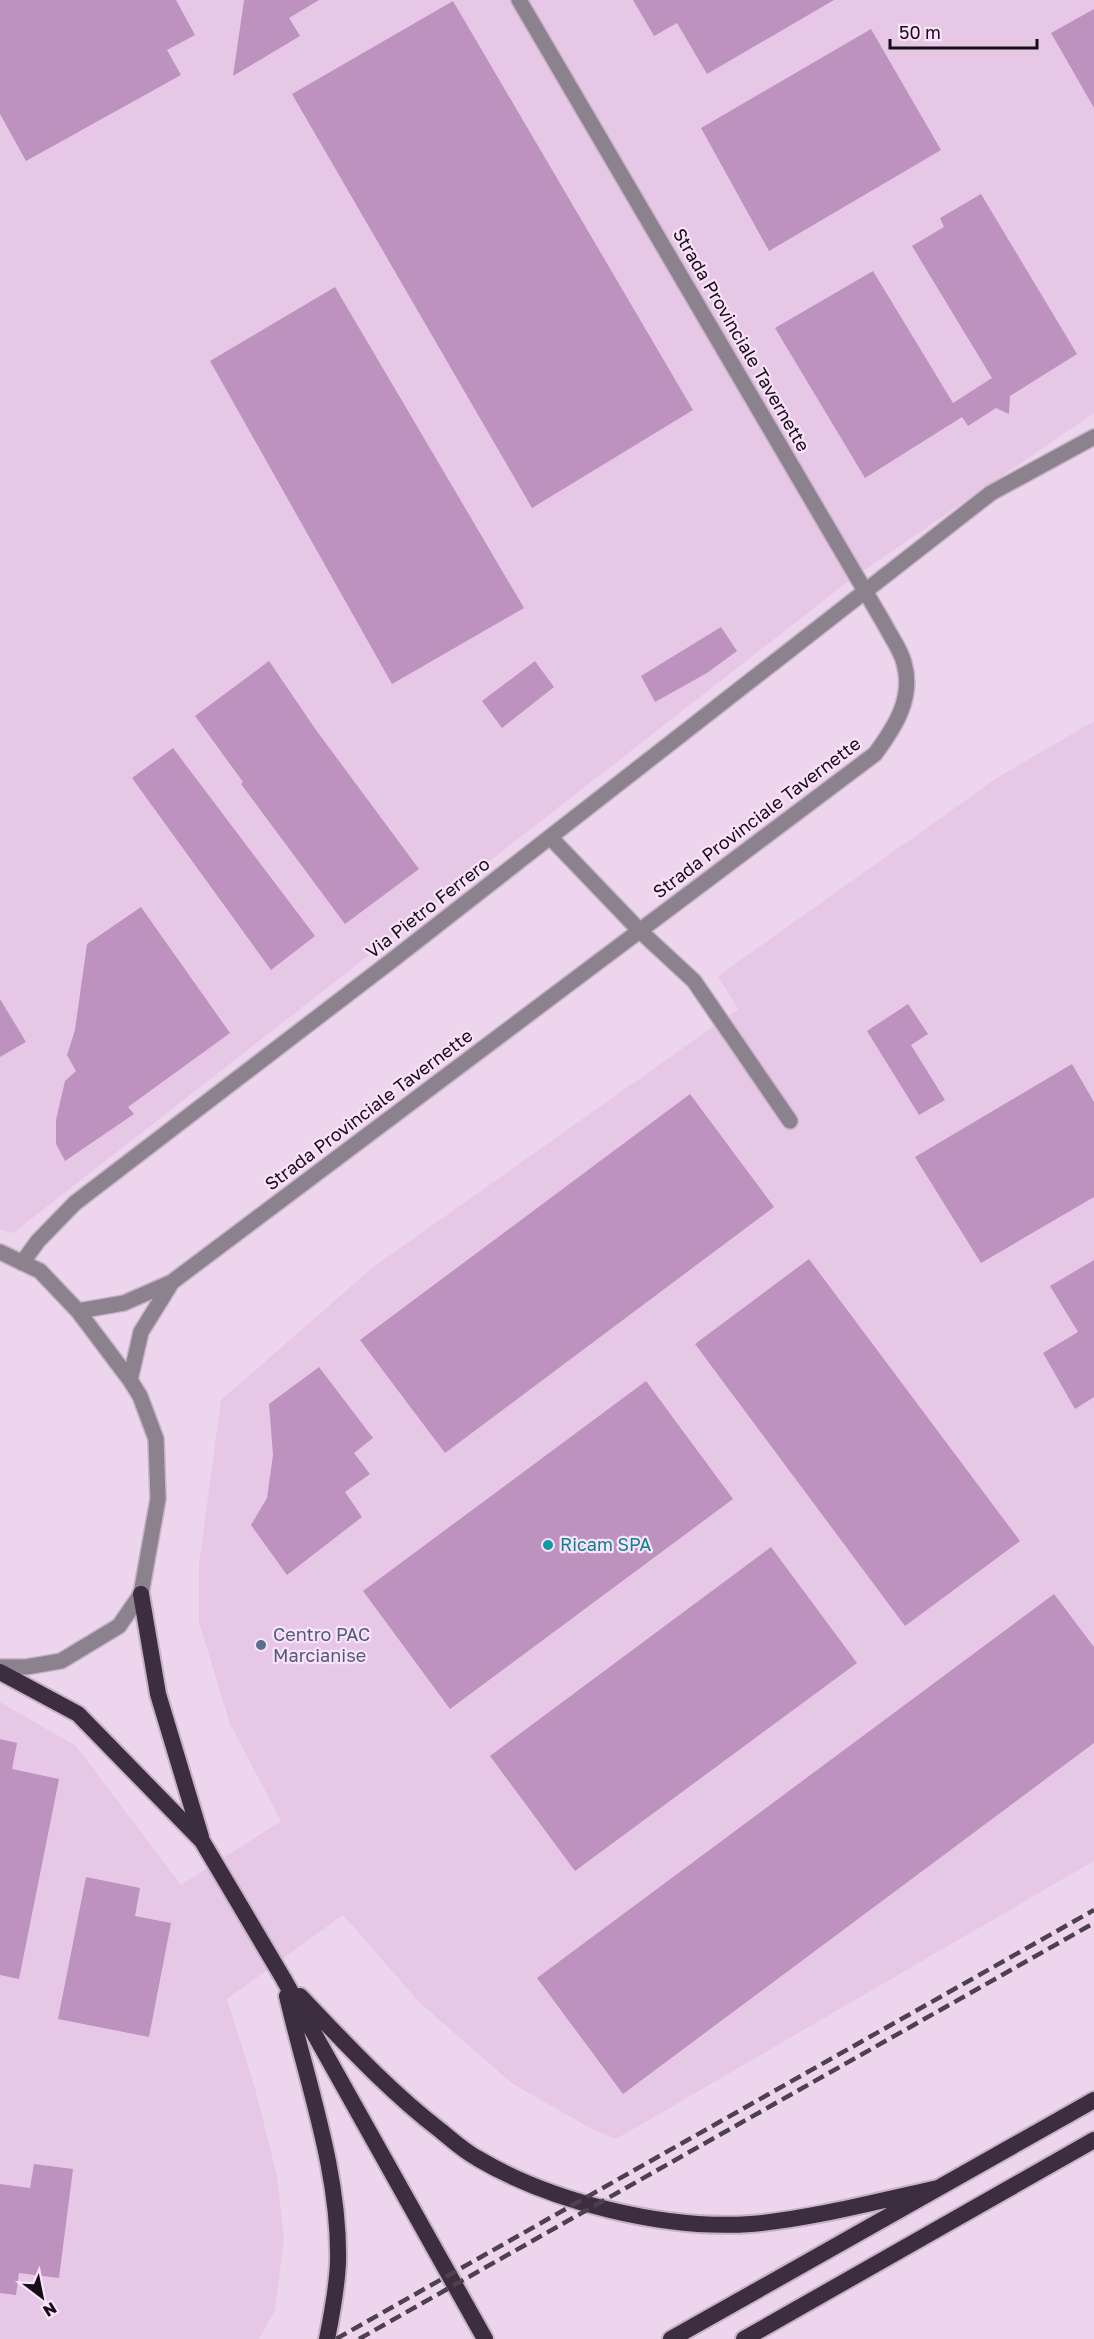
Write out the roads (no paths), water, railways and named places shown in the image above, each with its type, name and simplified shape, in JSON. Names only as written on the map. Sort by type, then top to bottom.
[{"type":"highway","points":[[141,1594],[158,1694],[202,1841]]},
{"type":"highway","points":[[0,1672],[78,1714],[202,1841],[283,1978],[485,2339]]},
{"type":"highway","points":[[283,1978],[356,2056],[415,2111],[476,2158],[545,2191],[650,2220],[695,2224],[751,2224],[825,2212],[938,2188]]},
{"type":"highway","points":[[283,1978],[333,2185],[338,2261],[334,2303],[327,2339]]},
{"type":"highway","points":[[671,2339],[1094,2100]]},
{"type":"highway","points":[[744,2339],[1094,2140]]},
{"type":"street","name":"Strada Provinciale Tavernette","points":[[78,1311],[124,1302],[172,1282],[875,754],[892,730],[907,698],[904,663],[865,591],[519,0]]},
{"type":"street","name":"Via Pietro Ferrero","points":[[22,1263],[38,1241],[75,1203],[550,837],[991,492],[1094,437]]},
{"type":"street","points":[[550,837],[640,931],[694,981],[790,1121]]},
{"type":"street","points":[[0,1252],[40,1271],[78,1311],[130,1380],[140,1396],[156,1439],[158,1499],[141,1594],[119,1626],[61,1661],[26,1667],[0,1667]]},
{"type":"street","name":"Strada Provinciale Tavernette","points":[[130,1380],[141,1332],[172,1282]]},
{"type":"railway","points":[[336,2339],[1094,1910]]},
{"type":"railway","points":[[359,2339],[1094,1923]]},
{"type":"place","name":"Ricam SPA","points":[[548,1545]]},
{"type":"place","name":"Centro PAC Marcianise","points":[[261,1645]]}]
